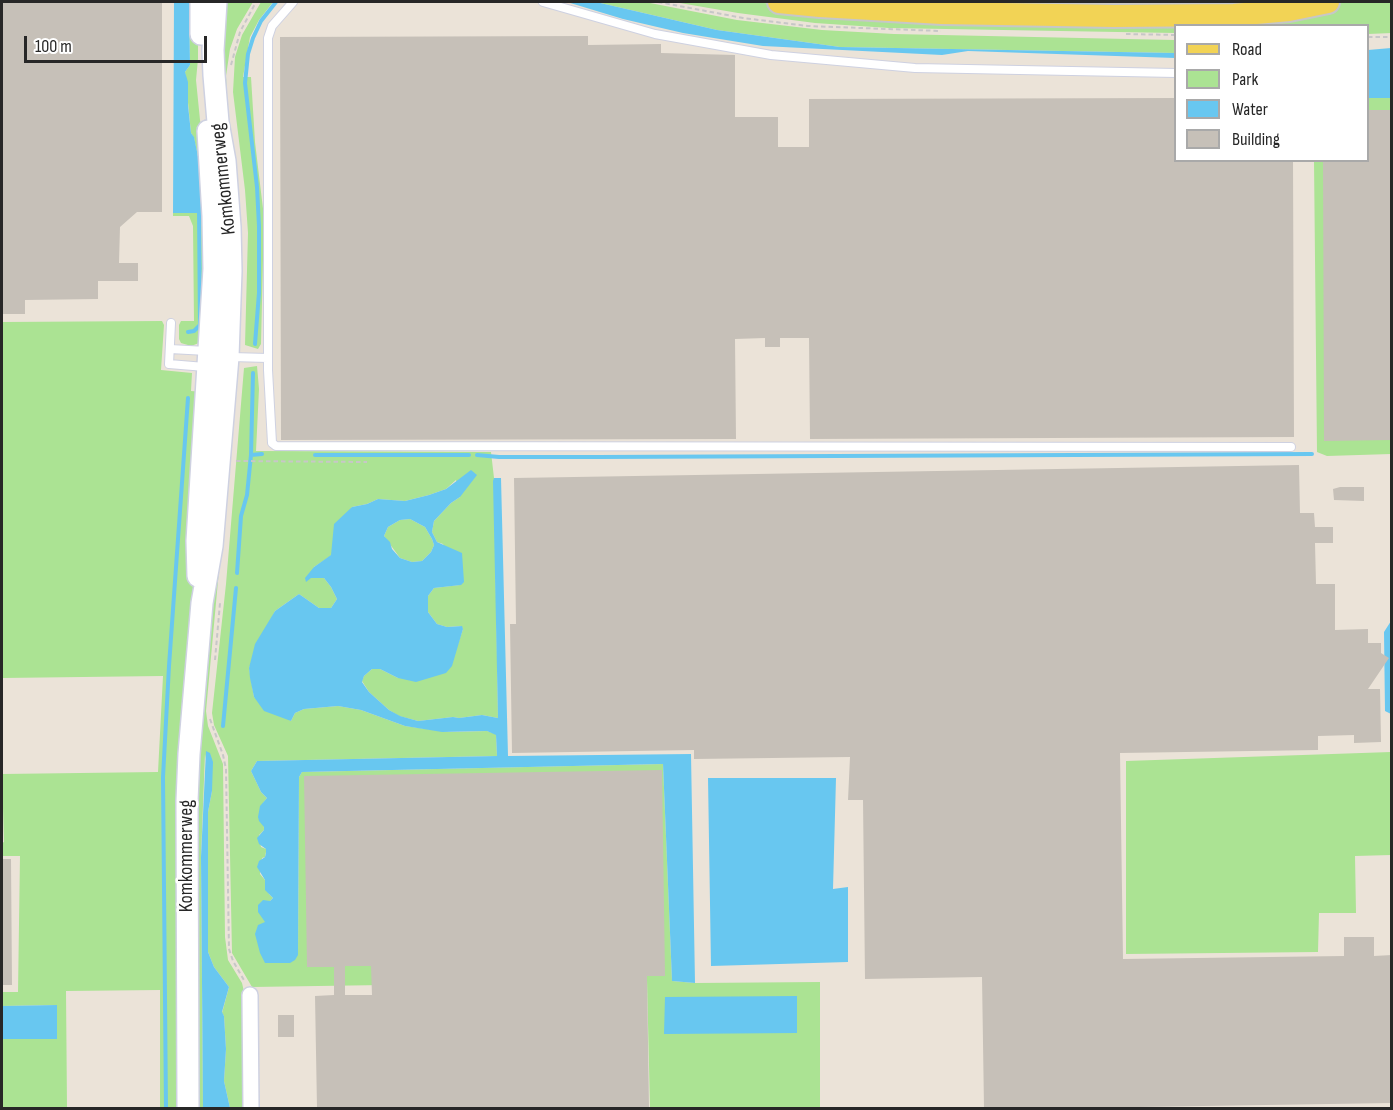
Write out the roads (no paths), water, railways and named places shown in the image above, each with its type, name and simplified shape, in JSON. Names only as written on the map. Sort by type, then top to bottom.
[{"type":"main road","name":"Komkommerweg","points":[[201,2],[201,47],[214,226],[215,358]]},
{"type":"main road","name":"Komkommerweg","points":[[188,1108],[187,801],[202,603],[197,571],[196,541],[230,227],[214,75],[216,2]]},
{"type":"main road","points":[[779,2],[942,13],[1114,16],[1234,15],[1289,10],[1328,2]]},
{"type":"main road","points":[[1136,2],[1237,2]]},
{"type":"street","points":[[250,995],[250,1108]]},
{"type":"lane","points":[[293,2],[272,26],[268,38],[268,358],[272,443],[276,446],[1292,447]]},
{"type":"lane","points":[[543,2],[655,34],[771,55],[915,68],[1174,73]]},
{"type":"lane","points":[[171,323],[169,364],[215,358],[268,358]]},
{"type":"lane","points":[[170,349],[215,358]]},
{"type":"water","points":[[174,2],[189,2],[190,65],[185,72],[188,82],[191,133],[194,137],[201,171],[203,213],[173,213]]},
{"type":"water","points":[[567,2],[596,2],[717,30],[840,47],[1174,53],[1174,58],[968,51],[942,55],[763,46],[683,33],[623,19]]},
{"type":"water","points":[[1391,48],[1391,98],[1369,98],[1369,50]]},
{"type":"water","points":[[471,470],[477,475],[460,497],[434,521],[432,532],[437,542],[462,553],[464,582],[461,585],[434,588],[428,596],[428,612],[437,624],[447,627],[462,626],[452,666],[446,673],[416,682],[398,678],[380,669],[372,669],[364,676],[362,682],[369,692],[389,710],[418,721],[482,715],[498,718],[493,481],[494,478],[501,478],[508,756],[691,754],[695,983],[672,981],[663,764],[302,772],[299,777],[298,955],[290,963],[265,963],[255,934],[258,925],[265,922],[258,912],[258,905],[263,900],[270,901],[273,898],[265,890],[265,880],[257,867],[266,853],[266,849],[259,844],[257,838],[264,830],[258,817],[260,806],[267,798],[261,792],[251,771],[257,761],[497,756],[496,735],[487,731],[442,732],[405,726],[361,710],[338,706],[304,709],[295,713],[291,721],[264,711],[254,697],[250,678],[249,668],[255,644],[275,611],[299,594],[319,608],[331,608],[337,599],[324,578],[311,578],[306,582],[305,578],[314,567],[331,555],[334,524],[352,507],[378,499],[405,501],[446,489]],"holes":[[[410,519],[425,527],[434,545],[422,561],[412,562],[400,558],[384,536],[388,527],[400,520]]]},
{"type":"water","points":[[1391,621],[1391,714],[1385,711],[1384,632]]},
{"type":"water","points":[[206,751],[210,753],[213,762],[212,791],[208,812],[208,952],[214,967],[229,987],[222,1012],[226,1049],[224,1081],[230,1108],[203,1108],[201,857]]},
{"type":"water","points":[[708,778],[836,778],[833,889],[848,887],[848,962],[711,966]]},
{"type":"water","points":[[797,996],[797,1033],[664,1034],[665,997]]},
{"type":"water","points":[[57,1005],[57,1039],[2,1039],[2,1006]]},
{"type":"waterway","points":[[255,344],[259,293],[259,226],[257,187],[245,83],[248,54],[253,38],[261,21],[276,2]]},
{"type":"waterway","points":[[188,332],[194,331],[200,325],[199,210]]},
{"type":"waterway","points":[[237,573],[241,516],[247,495],[251,455],[253,373]]},
{"type":"waterway","points":[[166,1108],[163,777],[188,398]]},
{"type":"waterway","points":[[251,455],[262,454]]},
{"type":"waterway","points":[[477,455],[598,457],[1312,454]]},
{"type":"waterway","points":[[315,455],[469,455]]},
{"type":"waterway","points":[[223,726],[236,588]]}]
